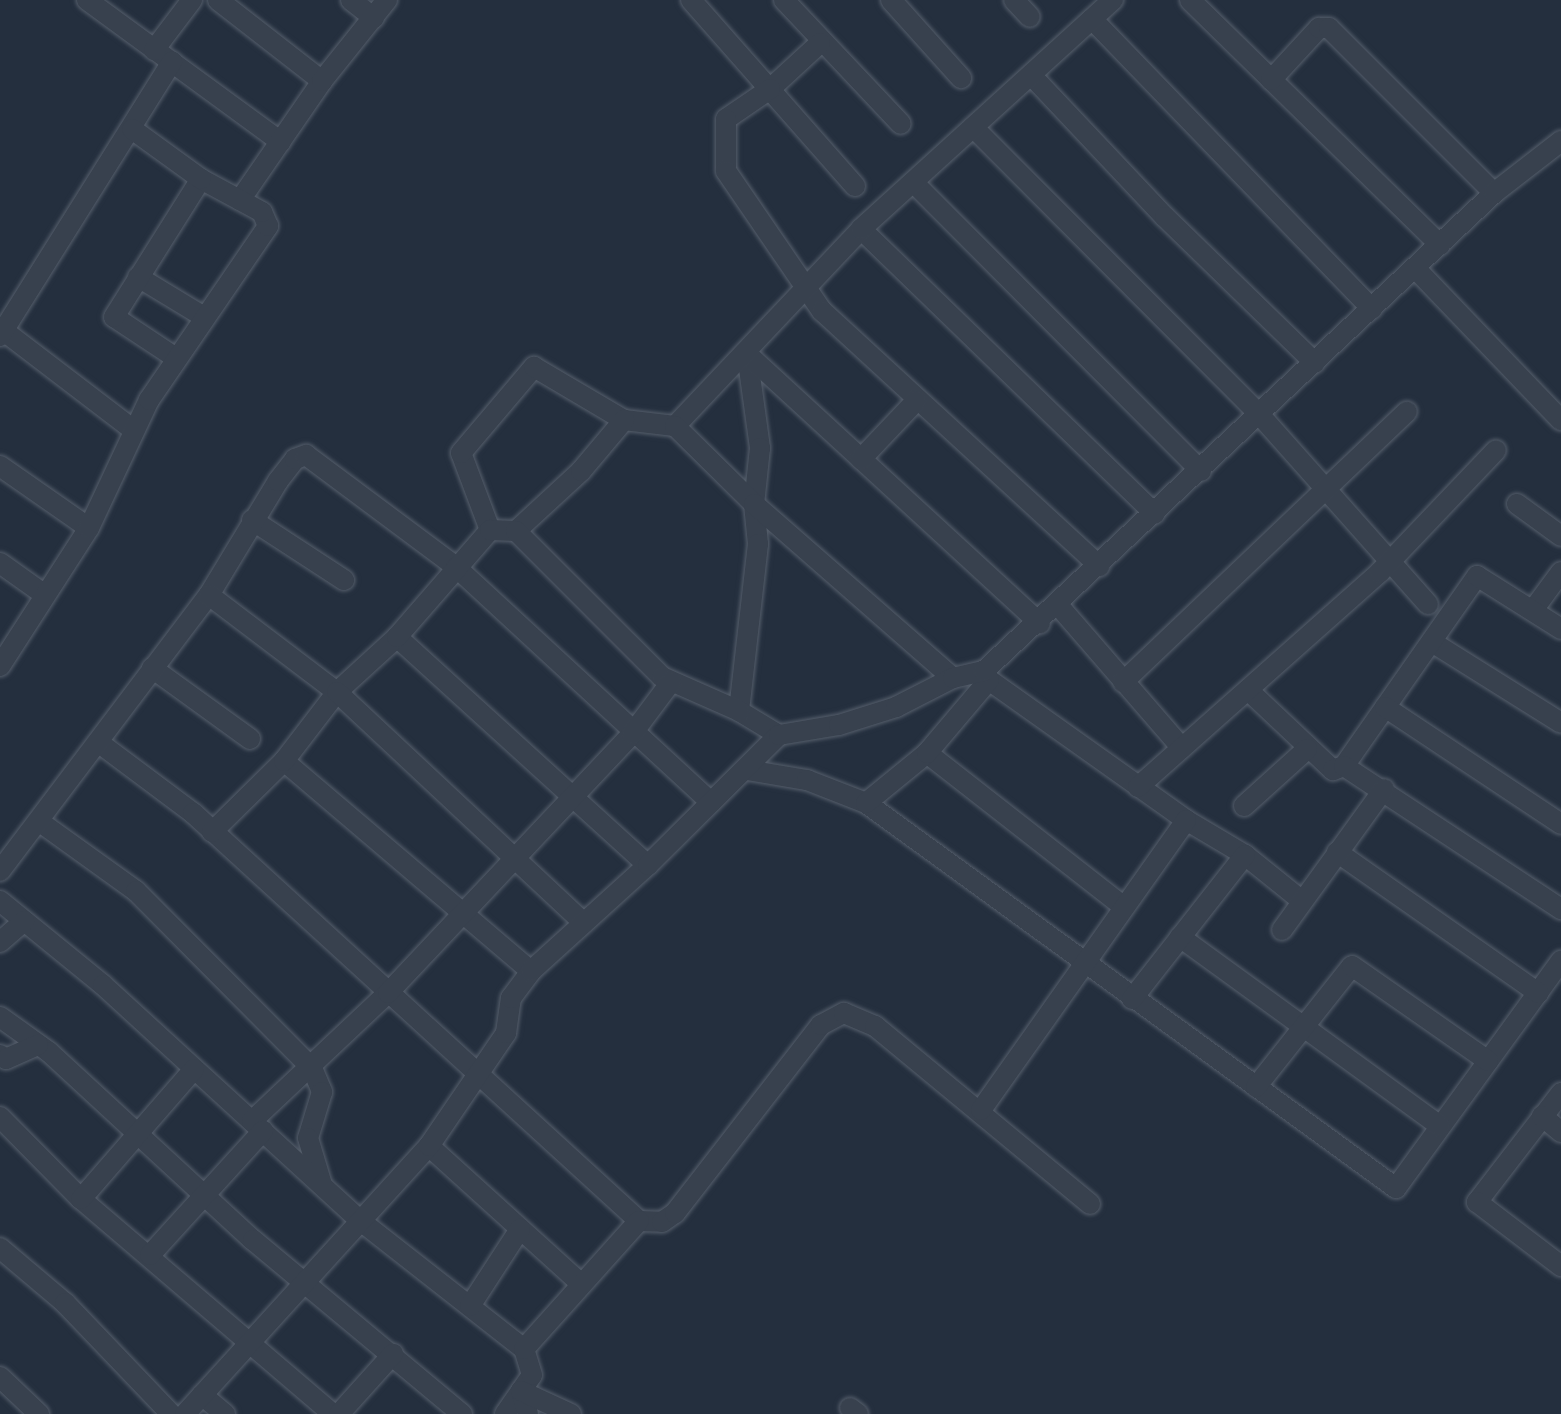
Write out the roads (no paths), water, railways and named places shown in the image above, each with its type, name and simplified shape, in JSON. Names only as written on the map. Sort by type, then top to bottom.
[{"type":"street","points":[[87,0],[281,142]]},
{"type":"street","points":[[154,50],[192,0]]},
{"type":"street","points":[[218,0],[322,81]]},
{"type":"street","points":[[351,0],[374,18]]},
{"type":"street","points":[[240,200],[322,81],[387,0]]},
{"type":"street","points":[[691,0],[855,186]]},
{"type":"street","points":[[784,0],[820,43],[901,124]]},
{"type":"street","points":[[891,0],[961,78]]},
{"type":"street","points":[[1014,0],[1030,17]]},
{"type":"street","points":[[675,426],[747,354],[804,287],[861,230],[1113,0]]},
{"type":"street","points":[[1190,0],[1440,245]]},
{"type":"street","points":[[1092,20],[1372,309]]},
{"type":"street","points":[[1271,80],[1319,28],[1329,28],[1494,194]]},
{"type":"street","points":[[820,43],[770,89],[726,119],[726,171],[804,287],[916,401],[1100,566]]},
{"type":"street","points":[[132,429],[2,333],[132,129],[171,62]]},
{"type":"street","points":[[1031,75],[1165,217],[1315,363]]},
{"type":"street","points":[[973,127],[1260,415],[1323,490],[1428,604]]},
{"type":"street","points":[[0,666],[89,528],[132,429],[176,358],[268,226],[262,212],[201,179],[132,129]]},
{"type":"street","points":[[866,803],[927,753],[986,675],[1040,622],[1494,194],[1561,141]]},
{"type":"street","points":[[176,358],[116,322],[138,277],[201,179]]},
{"type":"street","points":[[913,182],[1201,471]]},
{"type":"street","points":[[861,230],[1155,514]]},
{"type":"street","points":[[1415,268],[1561,420]]},
{"type":"street","points":[[138,277],[204,317]]},
{"type":"street","points":[[747,354],[1040,622]]},
{"type":"street","points":[[739,711],[758,544],[754,504],[760,448],[747,354]]},
{"type":"street","points":[[490,530],[461,453],[534,367],[624,420],[675,426],[754,504],[953,678]]},
{"type":"street","points":[[861,459],[916,401]]},
{"type":"street","points":[[1123,682],[1407,412]]},
{"type":"street","points":[[516,531],[581,471],[624,420]]},
{"type":"street","points":[[1138,787],[1389,563],[1496,450]]},
{"type":"street","points":[[0,872],[40,822],[152,668],[209,595],[252,520],[295,459],[306,455],[456,567],[632,734],[711,802]]},
{"type":"street","points":[[0,466],[89,528]]},
{"type":"street","points":[[1517,504],[1561,536]]},
{"type":"street","points":[[252,520],[344,580]]},
{"type":"street","points":[[212,832],[284,760],[337,692],[397,637],[490,530],[516,531],[671,682],[739,711],[779,735]]},
{"type":"street","points":[[0,563],[45,595]]},
{"type":"street","points":[[1533,610],[1561,572]]},
{"type":"street","points":[[1344,766],[1477,576],[1561,629]]},
{"type":"street","points":[[209,595],[337,692],[584,923]]},
{"type":"street","points":[[1058,605],[1182,748]]},
{"type":"street","points":[[397,637],[573,794],[648,865]]},
{"type":"street","points":[[1432,642],[1561,723]]},
{"type":"street","points":[[152,668],[250,739]]},
{"type":"street","points":[[185,1414],[307,1283],[429,1146],[477,1071],[506,1033],[511,999],[531,971],[648,865],[711,802],[747,770],[779,735],[896,707],[953,678],[986,675],[1138,787],[1186,820],[1245,855],[1302,901]]},
{"type":"street","points":[[150,1255],[203,1195],[257,1126],[388,993],[511,857],[632,734],[671,682]]},
{"type":"street","points":[[1248,690],[1327,768],[1344,766],[1384,789],[1561,909]]},
{"type":"street","points":[[1384,707],[1561,824]]},
{"type":"street","points":[[98,742],[212,832],[639,1221],[662,1222],[675,1213],[831,1016],[866,1019],[981,1110],[1090,1204]]},
{"type":"street","points":[[1244,806],[1307,749]]},
{"type":"street","points":[[927,753],[1123,906]]},
{"type":"street","points":[[284,760],[463,910],[531,971]]},
{"type":"street","points":[[747,770],[807,780],[866,803],[1086,967],[1396,1188],[1561,961]]},
{"type":"street","points":[[1282,930],[1384,789]]},
{"type":"street","points":[[981,1110],[1086,967],[1123,906],[1186,820]]},
{"type":"street","points":[[40,822],[136,891],[312,1068],[322,1092],[308,1138],[322,1185]]},
{"type":"street","points":[[1338,852],[1538,993]]},
{"type":"street","points":[[1132,999],[1245,855]]},
{"type":"street","points":[[0,901],[194,1069],[362,1222],[524,1349],[532,1376],[505,1414]]},
{"type":"street","points":[[0,942],[24,921]]},
{"type":"street","points":[[1180,937],[1440,1126]]},
{"type":"street","points":[[1256,1088],[1352,966],[1488,1061]]},
{"type":"street","points":[[0,1017],[38,1045],[137,1131],[203,1195],[462,1414]]},
{"type":"street","points":[[0,1055],[6,1059],[38,1045]]},
{"type":"street","points":[[81,1199],[137,1131],[194,1069]]},
{"type":"street","points":[[1561,1093],[1477,1202],[1561,1266]]},
{"type":"street","points":[[1542,1116],[1561,1132]]},
{"type":"street","points":[[0,1117],[81,1199],[150,1255],[248,1346],[333,1414]]},
{"type":"street","points":[[429,1146],[581,1284]]},
{"type":"street","points":[[524,1349],[639,1221]]},
{"type":"street","points":[[470,1306],[520,1229]]},
{"type":"street","points":[[0,1248],[64,1304],[171,1414]]},
{"type":"street","points":[[339,1414],[393,1354]]},
{"type":"street","points":[[0,1377],[39,1414]]},
{"type":"street","points":[[521,1391],[528,1414]]},
{"type":"street","points":[[521,1391],[554,1401],[571,1414]]},
{"type":"street","points":[[202,1395],[225,1414]]}]
